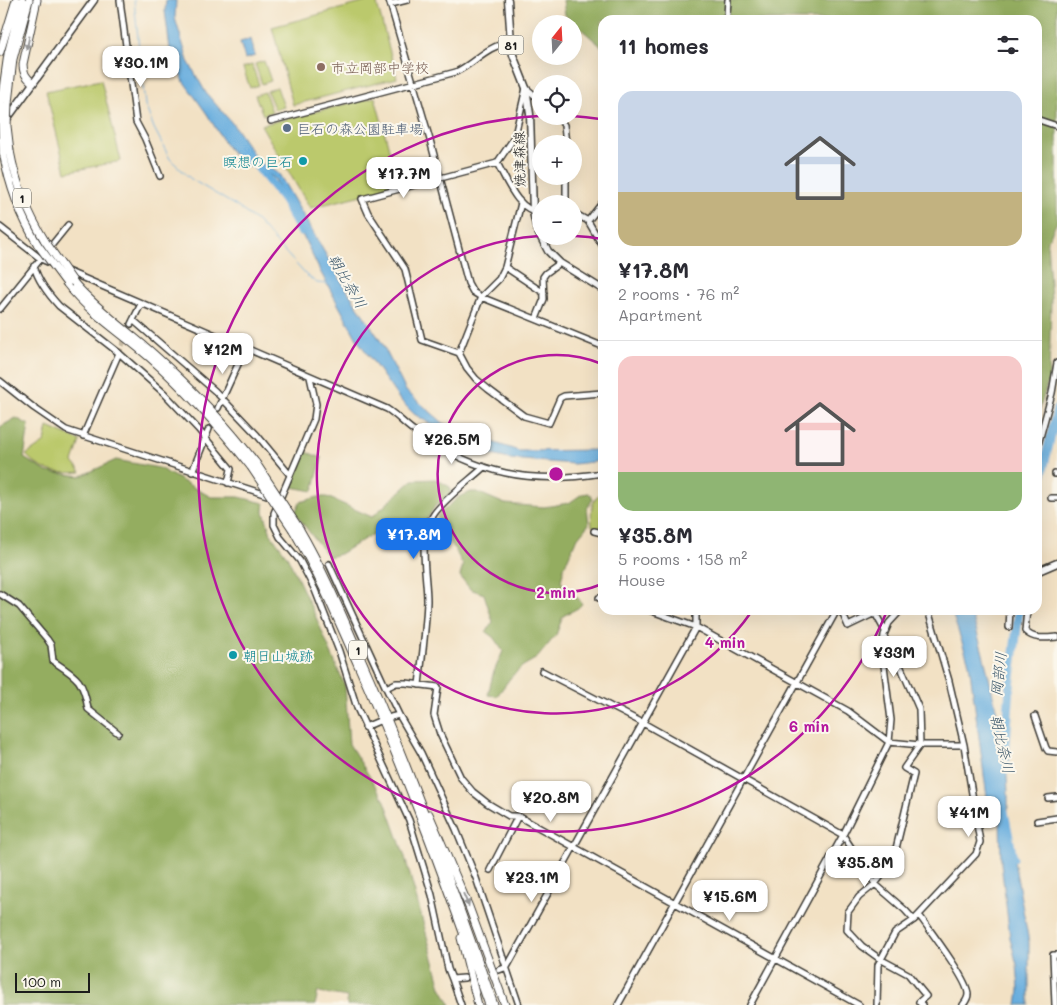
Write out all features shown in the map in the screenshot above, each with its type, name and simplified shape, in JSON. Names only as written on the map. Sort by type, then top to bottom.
[{"type":"highway","points":[[0,52],[16,0]]},
{"type":"highway","points":[[4,103],[8,54],[22,0]]},
{"type":"highway","name":"1","points":[[29,0],[13,59],[4,103],[7,126],[6,152],[23,201],[41,243],[71,284],[181,378],[225,425],[312,550],[388,717],[452,885],[494,1005]]},
{"type":"highway","points":[[33,83],[26,77],[23,71],[23,64],[37,0]]},
{"type":"highway","points":[[296,529],[333,607],[381,717],[444,879],[489,1005]]},
{"type":"highway","points":[[410,776],[429,814],[469,907],[505,1005]]},
{"type":"highway","points":[[444,879],[478,1005]]},
{"type":"main road","points":[[1,125],[94,0]]},
{"type":"main road","name":"焼津森線","points":[[508,0],[513,55],[526,88],[531,123],[533,195]]},
{"type":"main road","name":"焼津森線","points":[[544,245],[560,263],[598,287]]},
{"type":"main road","points":[[1042,569],[1057,563]]},
{"type":"street","points":[[120,0],[136,122],[160,176]]},
{"type":"street","points":[[407,0],[390,2],[468,283],[473,292],[481,297],[598,344]]},
{"type":"street","points":[[727,15],[728,0]]},
{"type":"street","points":[[271,121],[456,72],[466,67],[492,47],[511,42]]},
{"type":"street","points":[[532,94],[526,88],[512,142],[497,163],[362,199],[368,213],[404,269],[422,340],[459,354],[476,379],[524,416],[549,423],[560,398],[598,393]]},
{"type":"street","points":[[1042,122],[1057,126]]},
{"type":"street","points":[[497,163],[514,195],[532,211]]},
{"type":"street","points":[[459,354],[481,297],[499,279],[505,266],[521,203]]},
{"type":"street","points":[[588,221],[598,208]]},
{"type":"street","points":[[582,218],[588,221],[598,238]]},
{"type":"street","points":[[0,309],[68,225]]},
{"type":"street","points":[[0,227],[41,259],[141,304],[387,409],[442,449],[484,467],[505,474],[536,478],[562,478],[598,474]]},
{"type":"street","points":[[536,319],[544,299],[543,276],[560,263]]},
{"type":"street","points":[[34,266],[36,274],[58,306],[118,353],[164,393],[231,469],[228,483]]},
{"type":"street","points":[[505,266],[544,293]]},
{"type":"street","points":[[141,304],[132,322],[179,358],[222,399],[257,435],[290,475]]},
{"type":"street","points":[[218,408],[246,349]]},
{"type":"street","points":[[83,436],[118,353]]},
{"type":"street","points":[[1042,430],[1052,393],[1057,362]]},
{"type":"street","points":[[310,377],[316,404],[314,419],[274,513],[274,526],[285,545],[300,561],[315,590],[339,651],[357,708],[409,820],[432,895],[448,969],[461,1005]]},
{"type":"street","points":[[0,381],[58,426],[192,472],[280,499]]},
{"type":"street","points":[[192,472],[209,429]]},
{"type":"street","points":[[419,685],[427,601],[423,556],[426,534],[433,514],[484,467]]},
{"type":"street","points":[[594,531],[598,532]]},
{"type":"street","points":[[328,564],[399,715],[421,753],[456,829],[476,878],[519,1005]]},
{"type":"street","points":[[0,594],[19,606],[47,639],[51,645],[53,661],[75,676],[82,685],[88,709],[118,733]]},
{"type":"street","points":[[662,615],[696,627],[848,711],[889,742],[920,745],[964,745]]},
{"type":"street","points":[[499,970],[507,967],[643,724],[696,627],[696,615]]},
{"type":"street","points":[[618,1005],[836,615]]},
{"type":"street","points":[[842,615],[848,626],[871,615]]},
{"type":"street","points":[[876,615],[919,709],[920,745],[904,768],[914,774],[893,862],[875,884],[859,897],[848,912],[847,930],[862,946],[880,959],[908,974],[926,996],[919,1002],[922,1005]]},
{"type":"street","points":[[750,1005],[843,835],[889,742],[891,720],[882,656],[884,634],[889,623],[896,615]]},
{"type":"street","points":[[877,1005],[878,965],[895,933],[919,915],[978,849],[980,842],[964,745],[949,680],[930,615]]},
{"type":"street","points":[[1009,627],[1010,615]]},
{"type":"street","points":[[1027,615],[1025,631],[1028,634],[1039,638],[1057,637]]},
{"type":"street","points":[[542,671],[744,779],[843,835],[875,884],[914,920]]},
{"type":"street","points":[[386,688],[396,683],[438,687],[434,715],[440,734],[461,778],[473,792],[487,803],[509,816],[518,816],[859,1005]]},
{"type":"street","points":[[392,717],[399,715]]},
{"type":"street","points":[[1034,716],[1046,748],[1048,751],[1057,752]]},
{"type":"street","points":[[365,726],[380,721]]},
{"type":"street","points":[[1048,798],[1057,797]]},
{"type":"street","points":[[490,870],[518,816]]},
{"type":"street","points":[[1037,821],[1057,818]]},
{"type":"street","points":[[919,915],[950,960],[967,990],[968,996],[963,1005]]},
{"type":"street","points":[[1056,1005],[1053,955],[1057,955]]},
{"type":"street","points":[[452,979],[464,978]]},
{"type":"green space","points":[[376,0],[397,78],[293,105],[272,27]]},
{"type":"green space","points":[[563,0],[1057,0],[1057,222],[1047,242],[1051,298],[1049,378],[1042,402],[1042,15],[598,15],[598,44],[582,30],[582,15],[565,15]]},
{"type":"green space","points":[[264,61],[271,81],[262,84],[255,64]]},
{"type":"green space","points":[[252,65],[259,85],[250,88],[243,68]]},
{"type":"green space","points":[[101,80],[121,161],[66,172],[46,91]]},
{"type":"green space","points":[[277,87],[284,107],[275,110],[267,91]]},
{"type":"green space","points":[[265,92],[272,112],[263,115],[255,95]]},
{"type":"green space","points":[[375,97],[399,186],[310,208],[261,125]]},
{"type":"green space","points":[[16,418],[29,425],[24,458],[47,472],[81,476],[116,460],[159,468],[211,497],[239,497],[264,503],[264,512],[271,534],[287,556],[315,615],[345,686],[349,744],[385,801],[405,857],[441,987],[451,1005],[347,1005],[347,997],[318,992],[315,1005],[0,1005],[0,427]]},
{"type":"green space","points":[[48,427],[80,441],[73,462],[81,472],[65,473],[51,471],[39,466],[26,455],[45,442]]},
{"type":"green space","points":[[304,451],[322,458],[313,491],[292,487],[296,468]]},
{"type":"green space","points":[[436,479],[450,487],[450,494],[435,506],[421,529],[398,522],[340,554],[328,557],[295,513],[300,502],[318,497],[327,497],[372,517],[413,480]]},
{"type":"green space","points":[[471,492],[477,492],[505,504],[544,507],[569,503],[582,494],[589,493],[593,499],[587,508],[589,524],[576,540],[564,567],[561,581],[568,592],[578,598],[582,604],[563,616],[556,635],[537,658],[523,666],[511,677],[497,696],[488,695],[493,674],[503,651],[493,637],[486,632],[493,622],[484,594],[470,589],[460,576],[463,565],[437,516],[459,497]]},
{"type":"green space","points":[[598,495],[598,529],[592,526],[592,511]]},
{"type":"water","points":[[166,0],[176,0],[175,18],[188,61],[206,93],[232,123],[258,161],[279,174],[343,284],[382,343],[406,391],[448,427],[519,451],[598,449],[598,461],[574,464],[509,459],[475,451],[414,414],[399,399],[357,339],[320,271],[275,179],[261,168],[243,165],[227,147],[207,114],[184,82],[170,49],[165,11]]},
{"type":"water","points":[[251,39],[255,56],[245,59],[240,42]]},
{"type":"water","points":[[953,615],[972,615],[994,699],[1007,776],[1007,823],[1029,942],[1029,1005],[1017,1005],[1019,990],[1017,965],[1010,938],[1001,863],[1000,820],[988,805],[969,663]]},
{"type":"waterway","points":[[134,0],[145,105],[170,159],[191,179],[257,221],[306,275],[317,283],[327,284]]},
{"type":"waterway","name":"朝比奈川","points":[[252,160],[282,197],[301,231]]},
{"type":"waterway","name":"岡部川","points":[[1042,474],[1057,409]]},
{"type":"waterway","name":"岡部川","points":[[1004,771],[1010,687],[1018,615]]},
{"type":"waterway","name":"朝比奈川","points":[[1004,812],[1013,858]]},
{"type":"tunnel","points":[[119,353],[131,324]]},
{"type":"place","name":"市立岡部中学校","points":[[321,67]]},
{"type":"place","name":"巨石の森公園駐車場","points":[[287,128]]},
{"type":"place","name":"瞑想の巨石","points":[[303,161]]},
{"type":"place","name":"朝日山城跡","points":[[233,655]]}]
